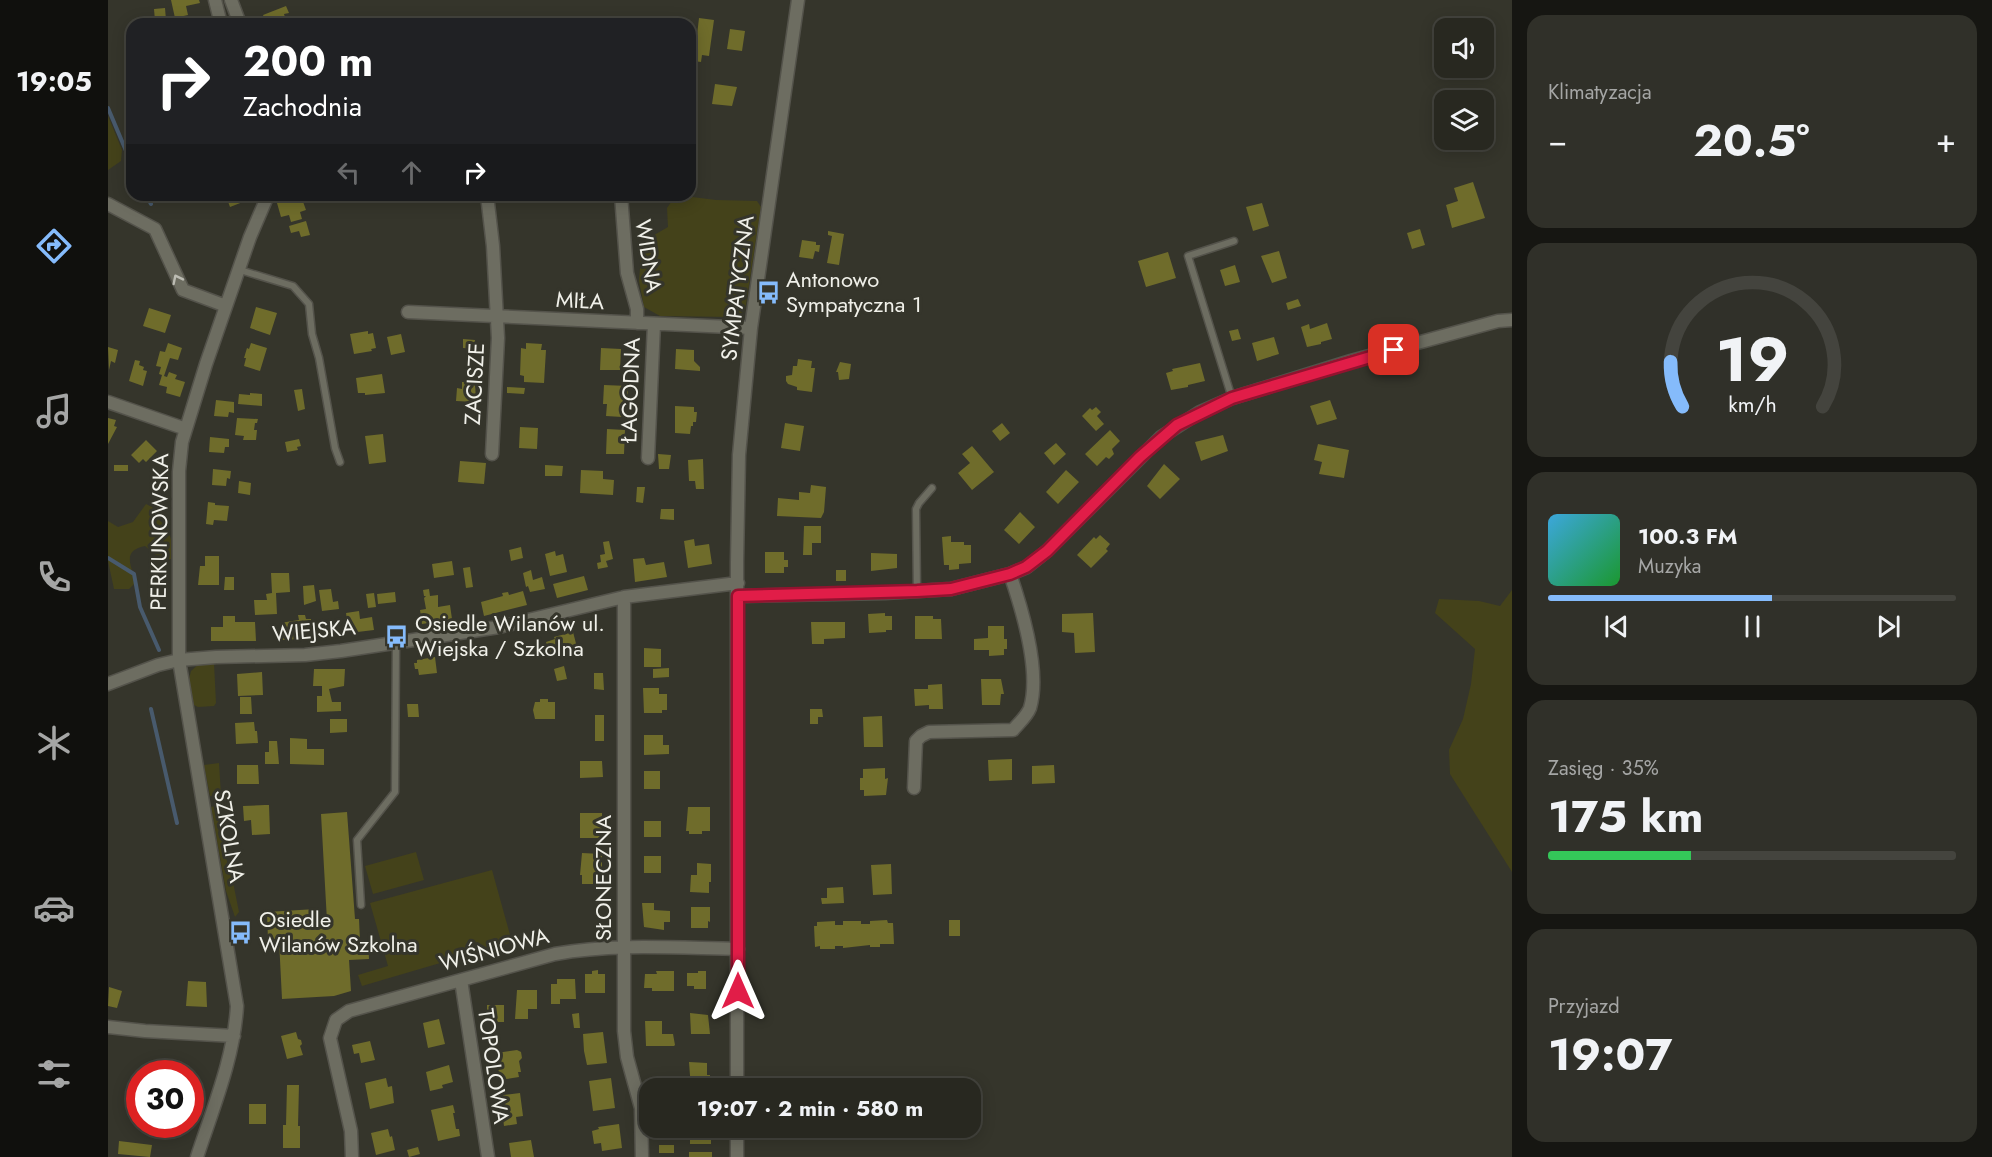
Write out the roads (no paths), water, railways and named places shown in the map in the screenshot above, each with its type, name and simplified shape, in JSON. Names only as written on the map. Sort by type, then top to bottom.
[{"type":"street","points":[[215,0],[220,18]]},
{"type":"street","points":[[231,0],[238,18]]},
{"type":"street","name":"SYMPATYCZNA","points":[[737,1078],[739,454],[751,328],[798,0]]},
{"type":"street","name":"PERKUNOWSKA","points":[[179,660],[178,471],[182,442],[226,306],[265,201]]},
{"type":"street","name":"ZACISZE","points":[[488,201],[494,246],[498,338],[492,454]]},
{"type":"street","name":"WIDNA","points":[[621,201],[625,262],[637,309],[637,323]]},
{"type":"street","points":[[108,204],[155,230],[183,290],[226,306]]},
{"type":"street","name":"MIŁA","points":[[408,312],[751,328]]},
{"type":"street","points":[[738,596],[951,589],[1010,574],[1026,567],[1047,551],[1161,437],[1192,416],[1232,398],[1351,362],[1498,321],[1512,320]]},
{"type":"street","name":"ŁAGODNA","points":[[648,458],[654,324]]},
{"type":"street","points":[[108,402],[186,429]]},
{"type":"street","points":[[914,788],[916,741],[921,736],[929,732],[1013,730],[1030,708],[1032,684],[1030,650],[1022,609],[1010,574]]},
{"type":"street","name":"WIEJSKA","points":[[108,684],[158,665],[179,660],[328,653],[396,644],[499,627],[624,597],[738,583]]},
{"type":"street","name":"SŁONECZNA","points":[[624,597],[625,1046],[641,1108],[642,1157]]},
{"type":"street","name":"SZKOLNA","points":[[179,660],[237,1006],[234,1036],[227,1067],[197,1157]]},
{"type":"street","name":"WIŚNIOWA","points":[[352,1157],[351,1131],[330,1038],[336,1020],[343,1014],[358,1007],[555,954],[624,947],[738,949]]},
{"type":"street","name":"TOPOLOWA","points":[[461,980],[488,1157]]},
{"type":"street","points":[[108,1027],[234,1036]]},
{"type":"street","points":[[737,1138],[737,1157]]},
{"type":"lane","points":[[1232,398],[1188,256],[1234,241]]},
{"type":"lane","points":[[240,270],[293,286],[309,304],[312,334],[319,358],[335,448],[340,462]]},
{"type":"lane","points":[[917,591],[916,509],[932,488]]},
{"type":"lane","points":[[361,905],[357,840],[395,792],[396,644]]},
{"type":"waterway","points":[[108,108],[126,151]]},
{"type":"waterway","points":[[108,558],[134,574],[140,607],[159,650]]},
{"type":"waterway","points":[[151,709],[177,823]]},
{"type":"place","name":"Antonowo Sympatyczna 1","points":[[768,292]]},
{"type":"place","name":"Osiedle Wilanów ul. Wiejska / Szkolna","points":[[397,636]]},
{"type":"place","name":"Osiedle Wilanów Szkolna","points":[[241,932]]}]
